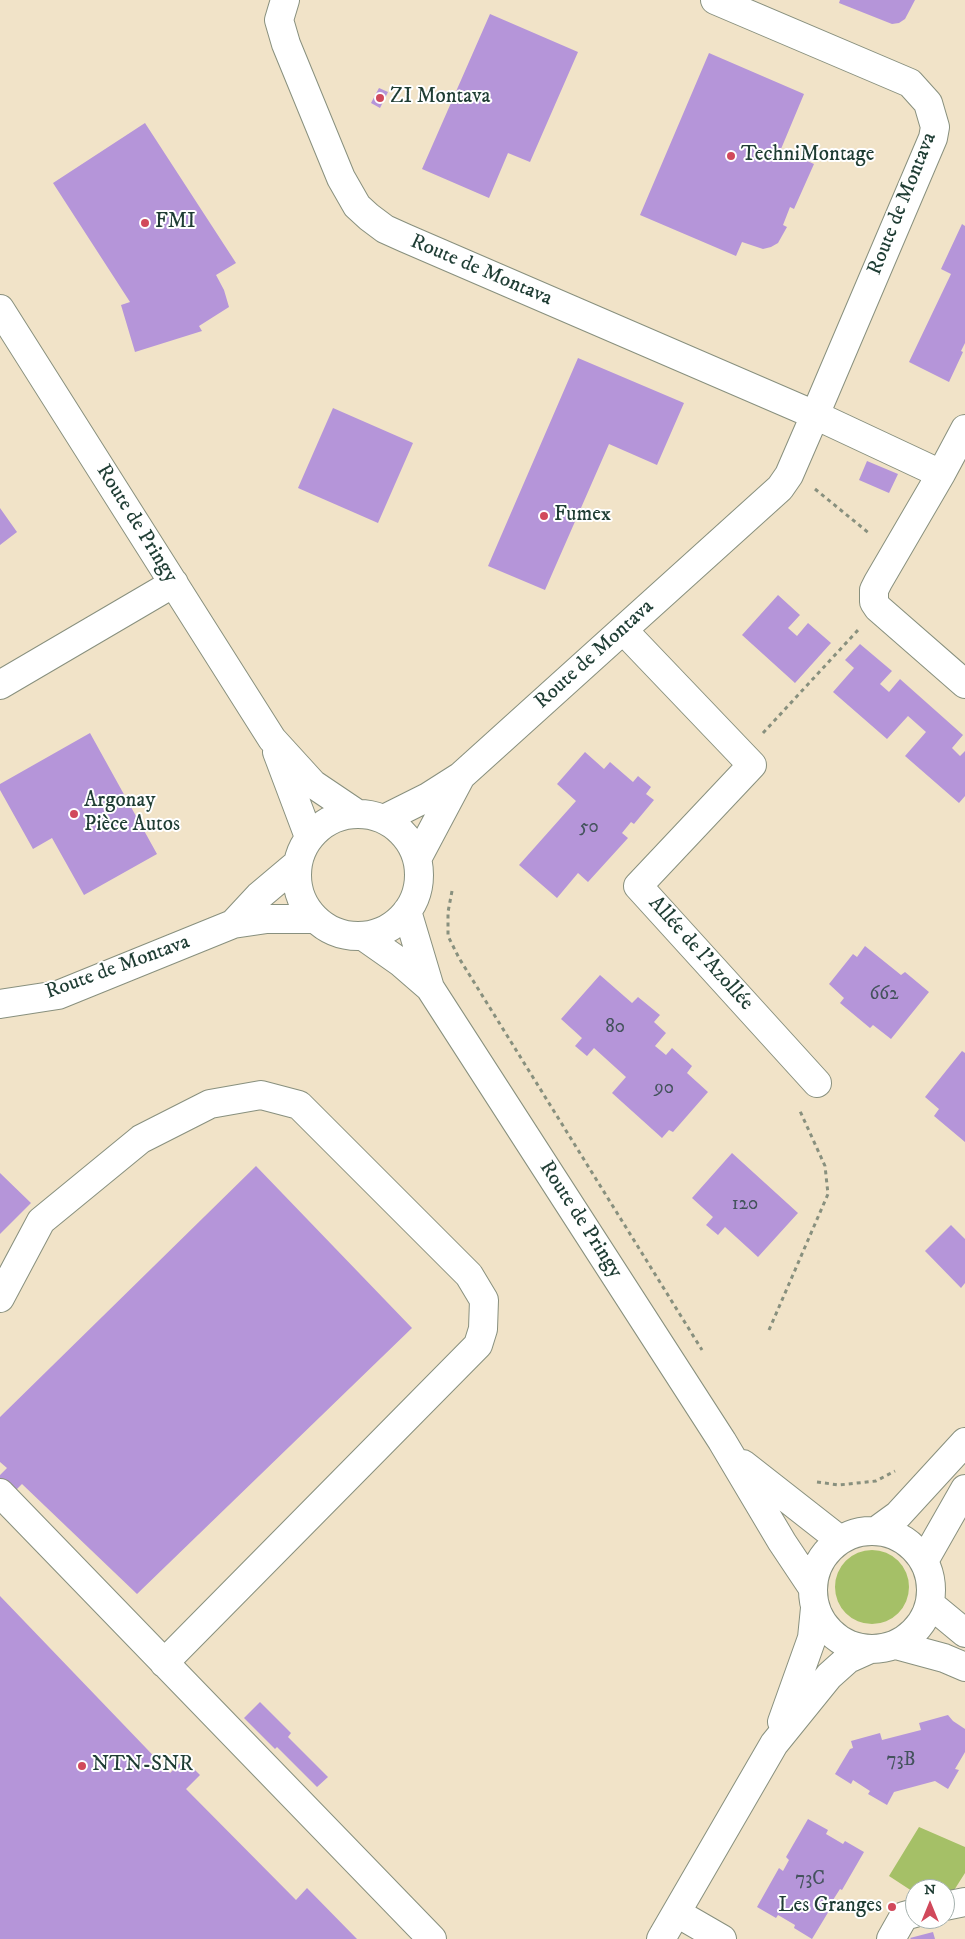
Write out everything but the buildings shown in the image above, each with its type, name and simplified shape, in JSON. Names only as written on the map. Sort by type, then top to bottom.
[{"type":"street","name":"Route de Montava","points":[[285,0],[279,20],[286,44],[341,178],[357,206],[369,217],[386,229],[405,238],[816,415]]},
{"type":"street","name":"Route de Montava","points":[[384,819],[428,797],[461,776],[780,488],[791,470],[816,415],[933,138],[936,127],[928,103],[910,83],[714,0]]},
{"type":"street","name":"Route de Pringy","points":[[0,309],[272,739],[313,784],[356,813]]},
{"type":"street","points":[[816,415],[941,474]]},
{"type":"street","points":[[965,429],[874,590],[874,602],[878,608],[965,684]]},
{"type":"street","points":[[0,685],[174,583]]},
{"type":"street","points":[[624,630],[742,756]]},
{"type":"street","name":"Route de Pringy","points":[[272,739],[309,837]]},
{"type":"street","name":"Allée de l'Azollée","points":[[742,756],[752,765],[638,886],[816,1083]]},
{"type":"street","name":"Route de Montava","points":[[417,858],[461,776]]},
{"type":"street","points":[[356,813],[370,814],[384,819],[398,828],[410,842],[417,858],[419,877],[415,895],[407,911],[388,928],[363,936],[346,935],[330,929],[315,919],[306,908],[299,894],[296,879],[297,864],[309,837],[330,820],[356,813]]},
{"type":"street","name":"Route de Montava","points":[[233,924],[259,896],[297,864]]},
{"type":"street","name":"Route de Pringy","points":[[407,911],[430,988],[730,1453],[813,1598]]},
{"type":"street","name":"Route de Montava","points":[[0,1004],[58,995],[233,924],[267,919],[315,919]]},
{"type":"street","name":"Route de Pringy","points":[[363,936],[400,962],[430,988]]},
{"type":"street","points":[[0,1298],[41,1221],[141,1139],[210,1104],[261,1095],[299,1106],[469,1275],[484,1300],[483,1329],[478,1345],[164,1663]]},
{"type":"street","points":[[876,1531],[898,1516],[923,1486],[965,1442]]},
{"type":"street","name":"Route de Pringy","points":[[730,1453],[840,1540]]},
{"type":"street","points":[[924,1561],[965,1489]]},
{"type":"street","points":[[0,1493],[432,1939]]},
{"type":"street","points":[[661,1939],[774,1744],[829,1676],[848,1659],[868,1650],[896,1645],[912,1635],[923,1620],[930,1604],[931,1582],[924,1561],[912,1546],[895,1536],[876,1531],[857,1533],[840,1540],[826,1552],[816,1569],[812,1638],[774,1744]]},
{"type":"street","points":[[813,1598],[826,1629],[845,1644],[868,1650]]},
{"type":"street","points":[[930,1604],[965,1634]]},
{"type":"street","points":[[896,1645],[944,1658],[965,1667]]},
{"type":"street","points":[[677,1913],[722,1939]]},
{"type":"street","points":[[890,1939],[905,1916]]},
{"type":"path","points":[[791,470],[894,554]]},
{"type":"path","points":[[742,756],[878,608]]},
{"type":"path","points":[[452,891],[448,912],[448,936],[459,958],[704,1354]]},
{"type":"path","points":[[769,1330],[828,1194],[825,1166],[800,1111],[816,1083]]},
{"type":"path","points":[[812,1481],[839,1485],[876,1481],[899,1469],[923,1486]]},
{"type":"green space","points":[[872,1550],[886,1553],[898,1561],[906,1573],[909,1587],[906,1601],[898,1613],[886,1621],[872,1624],[858,1621],[846,1613],[838,1601],[835,1587],[838,1573],[846,1561],[858,1553]]},
{"type":"green space","points":[[919,1827],[965,1847],[965,1873],[955,1889],[955,1879],[905,1879],[905,1886],[889,1876]]},
{"type":"place","name":"ZI Montava","points":[[380,98]]},
{"type":"place","name":"TechniMontage","points":[[731,156]]},
{"type":"place","name":"FMI","points":[[145,223]]},
{"type":"place","name":"Fumex","points":[[544,516]]},
{"type":"place","name":"Argonay Pièce Autos","points":[[74,814]]},
{"type":"place","name":"NTN-SNR","points":[[82,1766]]},
{"type":"place","name":"Les Granges","points":[[892,1907]]}]
